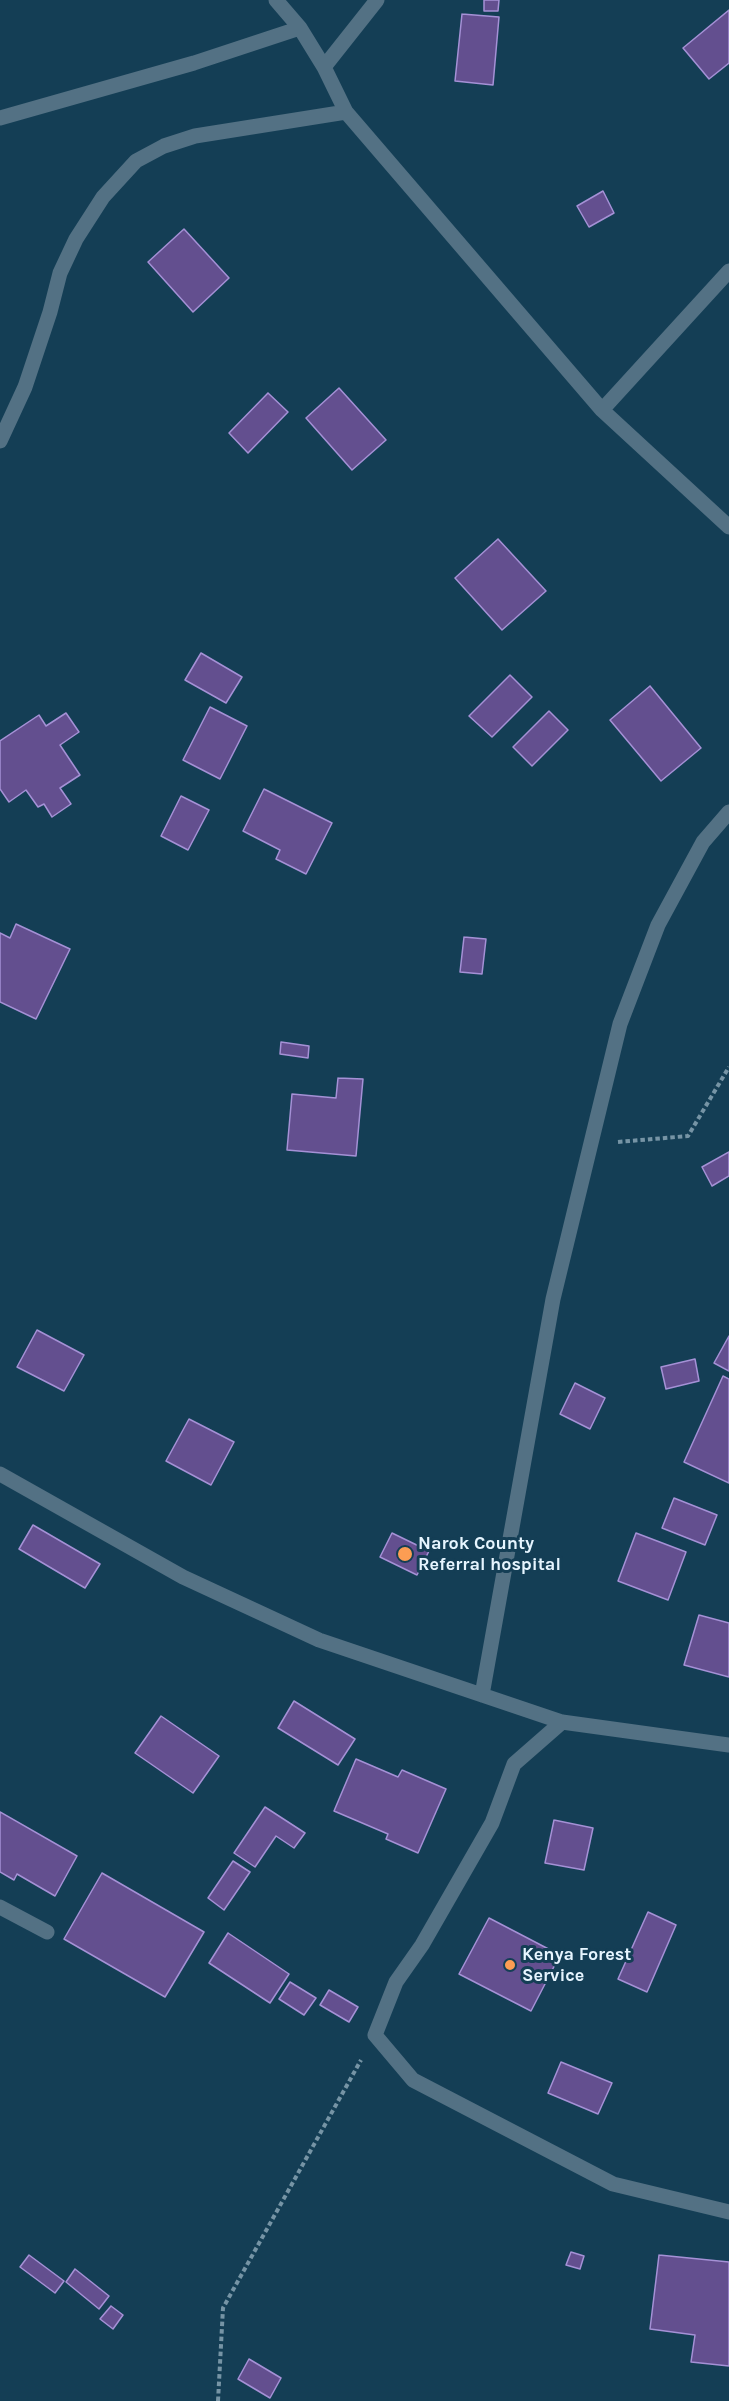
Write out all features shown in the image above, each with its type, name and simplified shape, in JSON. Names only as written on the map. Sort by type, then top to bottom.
[{"type":"street","points":[[276,0],[300,28],[324,67],[346,112],[602,410],[729,527]]},
{"type":"street","points":[[324,67],[376,0]]},
{"type":"street","points":[[0,118],[194,63],[300,28]]},
{"type":"street","points":[[0,441],[25,387],[50,312],[60,273],[72,247],[103,197],[136,161],[164,146],[195,136],[346,112]]},
{"type":"street","points":[[602,410],[729,270]]},
{"type":"street","points":[[482,1695],[553,1299],[620,1024],[658,925],[704,842],[729,812]]},
{"type":"street","points":[[0,1474],[183,1577],[308,1635],[562,1722],[729,1745]]},
{"type":"street","points":[[562,1722],[514,1764],[492,1823],[422,1945],[396,1982],[375,2035],[413,2080],[614,2184],[729,2212]]},
{"type":"street","points":[[0,1906],[47,1932]]},
{"type":"path","points":[[590,1145],[688,1136],[729,1067]]},
{"type":"path","points":[[218,2401],[223,2308],[375,2035]]},
{"type":"building","points":[[484,0],[499,0],[498,11],[484,11]]},
{"type":"building","points":[[729,10],[729,63],[709,79],[683,48]]},
{"type":"building","points":[[462,14],[499,17],[493,85],[455,81]]},
{"type":"building","points":[[603,191],[614,213],[589,227],[577,206]]},
{"type":"building","points":[[184,229],[229,278],[193,312],[148,262]]},
{"type":"building","points":[[339,388],[386,440],[352,470],[306,418]]},
{"type":"building","points":[[268,393],[288,412],[248,453],[229,433]]},
{"type":"building","points":[[498,539],[546,591],[502,630],[455,578]]},
{"type":"building","points":[[201,653],[242,677],[226,703],[185,680]]},
{"type":"building","points":[[510,675],[532,697],[492,737],[469,716]]},
{"type":"building","points":[[650,686],[701,748],[661,781],[610,720]]},
{"type":"building","points":[[210,707],[247,726],[220,779],[183,760]]},
{"type":"building","points":[[549,711],[568,730],[532,766],[513,747]]},
{"type":"building","points":[[66,713],[79,732],[60,745],[80,775],[60,788],[71,804],[52,817],[44,804],[38,807],[26,790],[9,802],[0,789],[0,741],[39,715],[46,726]]},
{"type":"building","points":[[264,789],[332,823],[306,874],[276,859],[280,850],[243,831]]},
{"type":"building","points":[[181,796],[209,810],[188,850],[161,836]]},
{"type":"building","points":[[16,924],[70,949],[36,1019],[0,1002],[0,933],[10,938]]},
{"type":"building","points":[[464,937],[486,939],[482,974],[460,972]]},
{"type":"building","points":[[281,1042],[309,1046],[308,1058],[280,1054]]},
{"type":"building","points":[[338,1078],[363,1079],[356,1156],[287,1150],[292,1094],[336,1098]]},
{"type":"building","points":[[729,1152],[729,1176],[712,1186],[702,1167]]},
{"type":"building","points":[[37,1330],[84,1355],[64,1391],[17,1367]]},
{"type":"building","points":[[729,1336],[729,1371],[714,1363]]},
{"type":"building","points":[[695,1359],[699,1381],[666,1389],[661,1367]]},
{"type":"building","points":[[723,1376],[729,1379],[729,1483],[684,1462]]},
{"type":"building","points":[[575,1383],[605,1398],[590,1429],[560,1414]]},
{"type":"building","points":[[189,1419],[234,1442],[211,1485],[166,1461]]},
{"type":"building","points":[[674,1498],[717,1515],[705,1545],[662,1528]]},
{"type":"building","points":[[33,1525],[100,1564],[85,1588],[19,1549]]},
{"type":"building","name":"Narok County Referral hospital","points":[[392,1533],[429,1551],[417,1575],[380,1557]]},
{"type":"building","points":[[636,1533],[686,1552],[668,1600],[618,1581]]},
{"type":"building","points":[[699,1615],[729,1623],[729,1677],[684,1665]]},
{"type":"building","points":[[294,1701],[355,1739],[338,1765],[278,1728]]},
{"type":"building","points":[[161,1716],[219,1756],[193,1793],[135,1753]]},
{"type":"building","points":[[356,1759],[398,1777],[402,1770],[446,1789],[418,1853],[386,1839],[388,1834],[334,1811]]},
{"type":"building","points":[[265,1807],[305,1833],[294,1848],[276,1836],[255,1867],[234,1853]]},
{"type":"building","points":[[0,1812],[77,1856],[55,1896],[17,1874],[14,1880],[0,1872]]},
{"type":"building","points":[[554,1820],[593,1828],[584,1870],[545,1863]]},
{"type":"building","points":[[233,1861],[250,1872],[224,1910],[208,1898]]},
{"type":"building","points":[[102,1873],[204,1932],[165,1997],[64,1939]]},
{"type":"building","points":[[648,1912],[676,1925],[647,1992],[618,1979]]},
{"type":"building","name":"Kenya Forest Service","points":[[489,1918],[560,1955],[531,2011],[459,1974]]},
{"type":"building","points":[[228,1933],[289,1974],[270,2003],[209,1963]]},
{"type":"building","points":[[290,1982],[316,1998],[304,2015],[279,1999]]},
{"type":"building","points":[[329,1990],[358,2007],[349,2022],[320,2005]]},
{"type":"building","points":[[561,2062],[612,2083],[598,2114],[548,2093]]},
{"type":"building","points":[[571,2252],[584,2256],[580,2269],[566,2265]]},
{"type":"building","points":[[29,2255],[64,2281],[55,2293],[20,2267]]},
{"type":"building","points":[[659,2255],[729,2262],[729,2366],[691,2362],[695,2335],[650,2329]]},
{"type":"building","points":[[75,2269],[109,2296],[99,2309],[66,2282]]},
{"type":"building","points":[[111,2306],[123,2315],[113,2329],[100,2319]]},
{"type":"building","points":[[249,2359],[281,2378],[270,2398],[238,2379]]},
{"type":"place","name":"Narok County Referral hospital","points":[[405,1554]]},
{"type":"place","name":"Kenya Forest Service","points":[[510,1965]]}]
